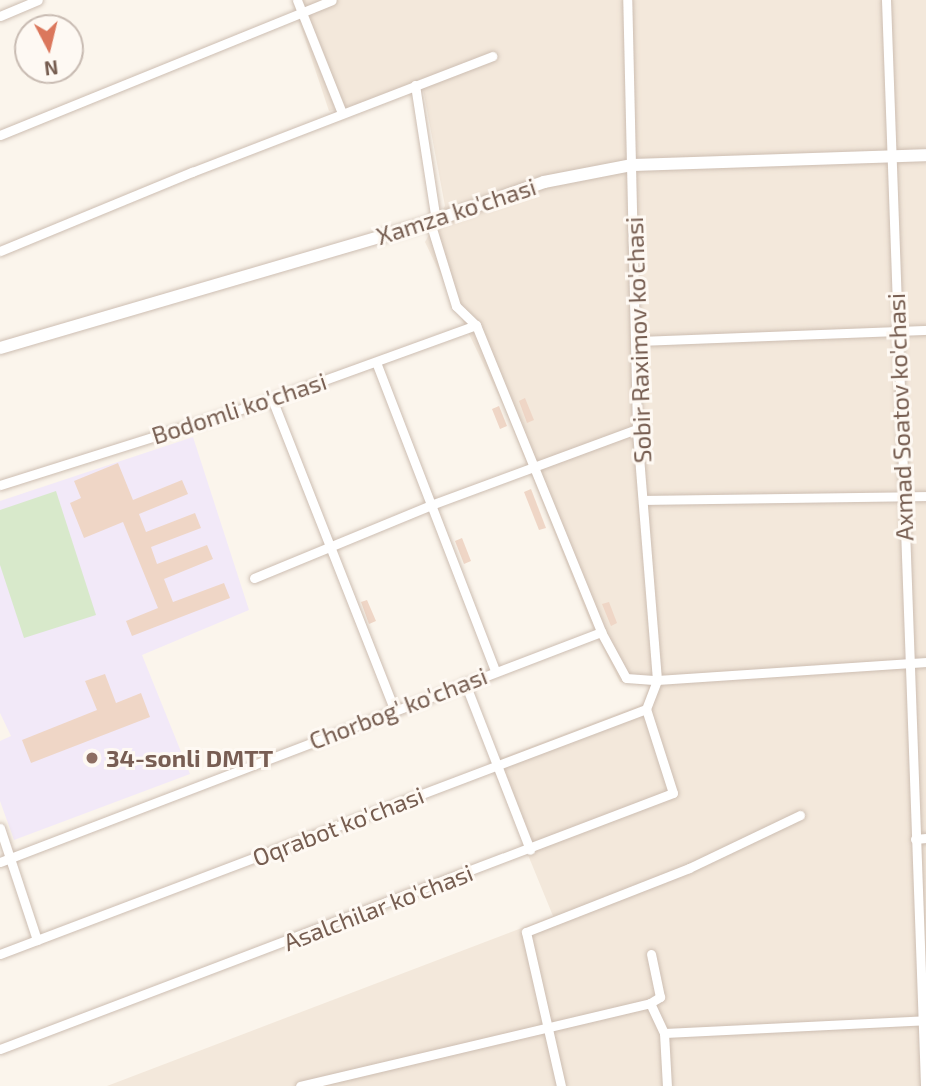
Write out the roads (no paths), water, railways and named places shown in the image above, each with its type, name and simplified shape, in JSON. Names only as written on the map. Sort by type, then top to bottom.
[{"type":"main road","name":"Xamza ko'chasi","points":[[0,348],[433,221],[544,182],[632,165],[926,155]]},
{"type":"street","points":[[0,16],[38,0]]},
{"type":"street","points":[[298,0],[342,113]]},
{"type":"street","points":[[0,135],[332,0]]},
{"type":"street","points":[[627,0],[633,0]]},
{"type":"street","name":"Sobir Raximov ko'chasi","points":[[627,0],[637,429],[645,500],[657,680]]},
{"type":"street","name":"Axmad Soatov ko'chasi","points":[[886,0],[915,839],[925,1020],[925,1086]]},
{"type":"street","points":[[0,251],[342,113],[492,56]]},
{"type":"street","points":[[415,85],[433,221],[456,306],[476,325],[601,632],[626,678],[657,680],[926,662]]},
{"type":"street","name":"Bodomli ko'chasi","points":[[0,485],[272,399],[476,325]]},
{"type":"street","points":[[637,341],[926,330]]},
{"type":"street","points":[[376,362],[495,671]]},
{"type":"street","points":[[272,399],[394,709]]},
{"type":"street","points":[[254,578],[431,505],[637,429]]},
{"type":"street","points":[[645,500],[926,496]]},
{"type":"street","name":"Chorbog' ko'chasi","points":[[0,862],[601,632]]},
{"type":"street","points":[[646,709],[657,680]]},
{"type":"street","points":[[465,683],[530,850]]},
{"type":"street","name":"Oqrabot ko'chasi","points":[[0,954],[646,709]]},
{"type":"street","name":"Asalchilar ko'chasi","points":[[0,1049],[530,850],[673,793],[646,709]]},
{"type":"street","points":[[561,1086],[526,932],[689,868],[800,815]]},
{"type":"street","points":[[0,828],[37,940]]},
{"type":"street","points":[[915,839],[926,838]]},
{"type":"street","points":[[300,1086],[650,1003],[660,997],[651,954]]},
{"type":"street","points":[[650,1003],[664,1033],[667,1086]]},
{"type":"street","points":[[664,1033],[925,1020]]},
{"type":"place","name":"34-sonli DMTT","points":[[92,758]]}]
